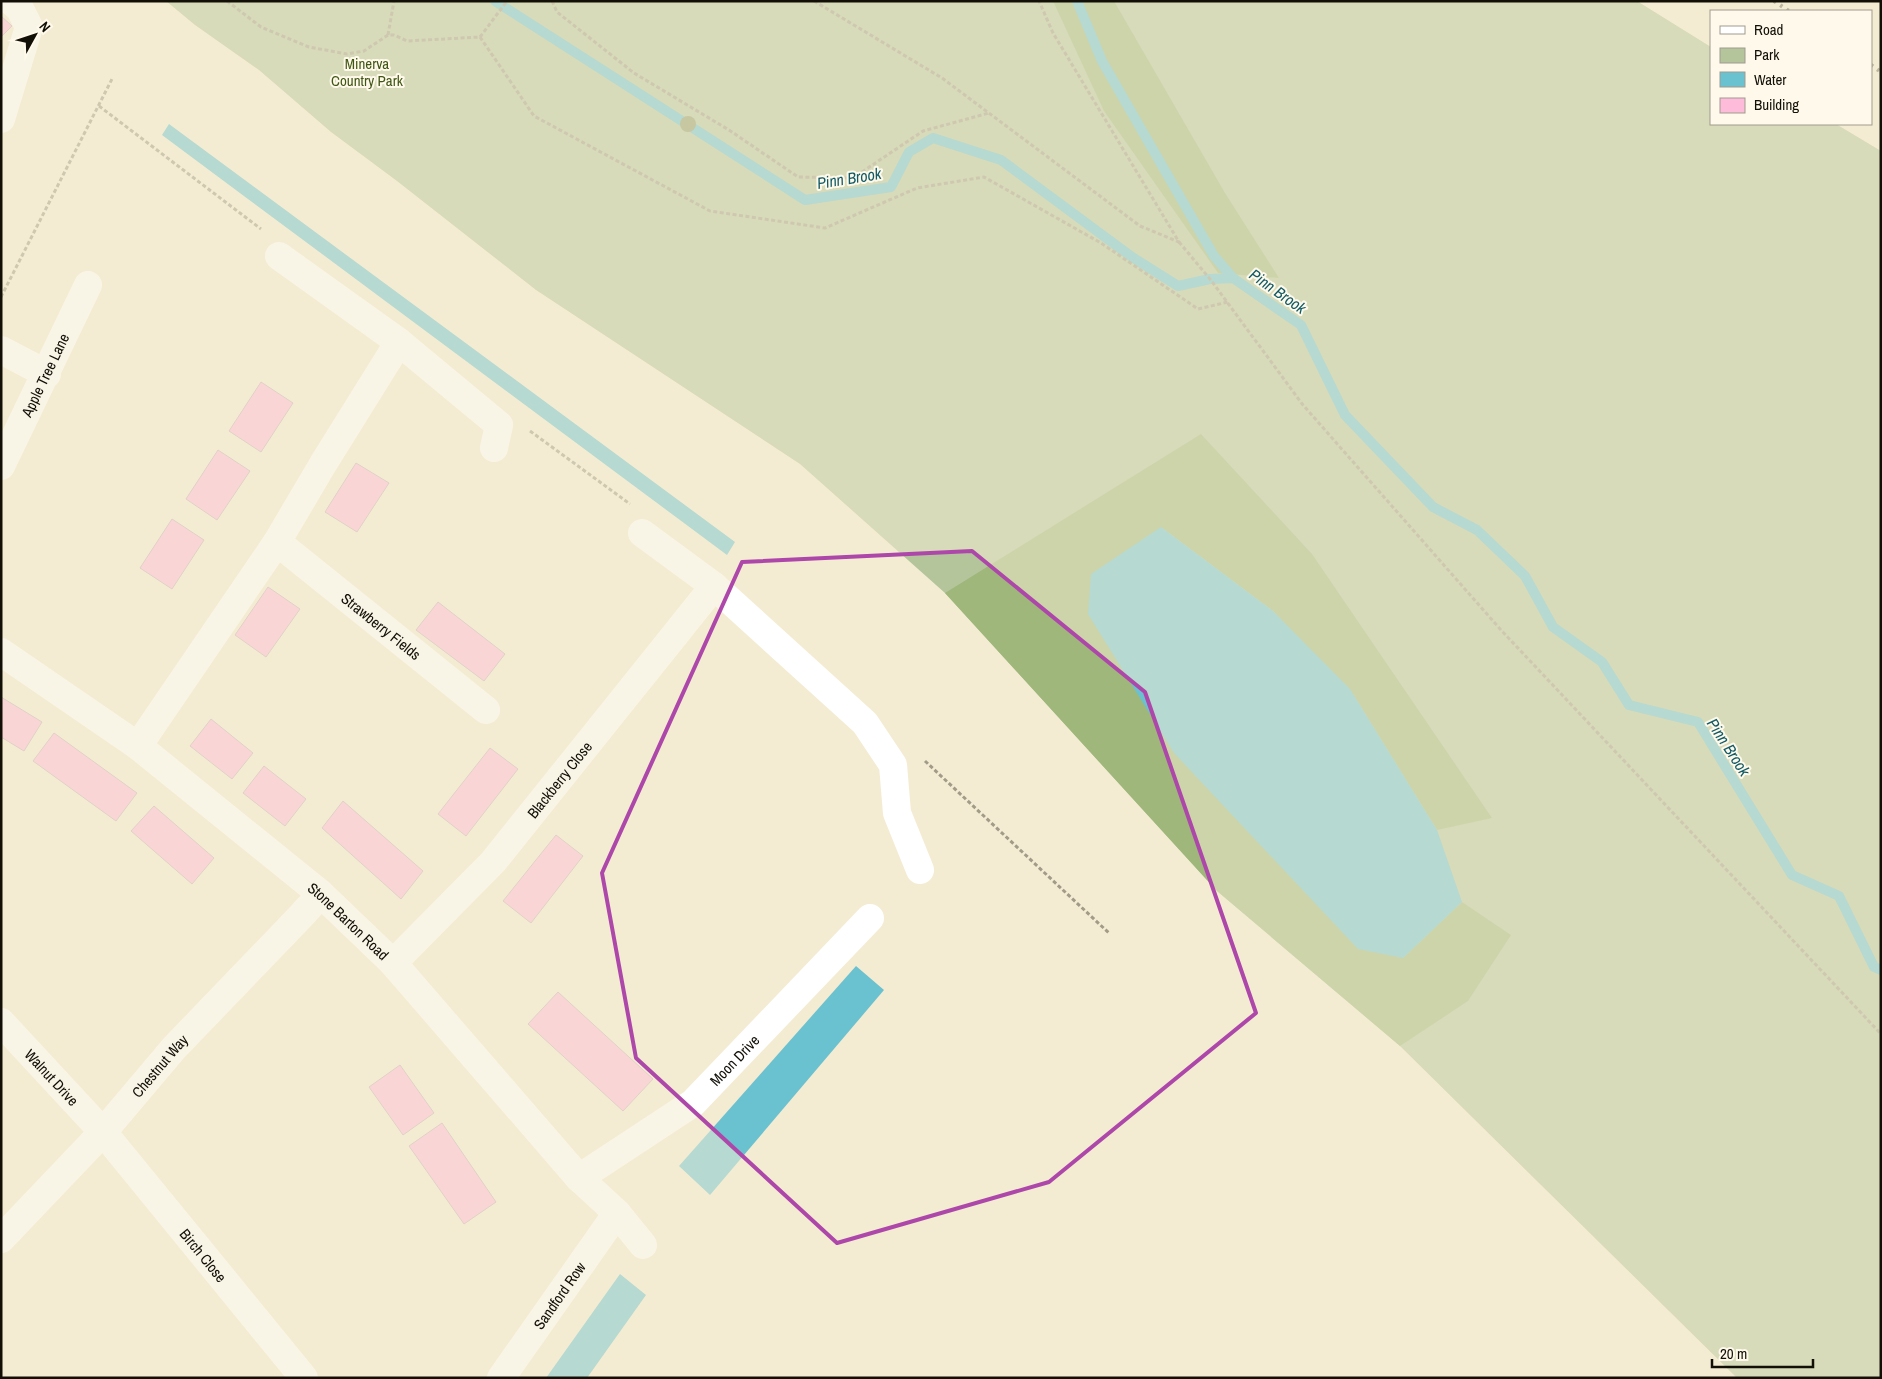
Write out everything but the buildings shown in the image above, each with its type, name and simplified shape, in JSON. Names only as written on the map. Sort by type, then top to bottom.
[{"type":"street","points":[[1,119],[30,27],[20,9],[11,1]]},
{"type":"street","points":[[279,256],[399,342],[499,425],[494,448]]},
{"type":"street","name":"Apple Tree Lane","points":[[1,466],[47,374],[88,285]]},
{"type":"street","points":[[138,746],[277,542],[399,342]]},
{"type":"street","points":[[1,350],[47,374]]},
{"type":"street","points":[[642,533],[714,586],[865,723],[893,764],[898,812],[920,870]]},
{"type":"street","name":"Strawberry Fields","points":[[277,542],[486,710]]},
{"type":"street","name":"Blackberry Close","points":[[393,963],[493,862],[714,586]]},
{"type":"street","name":"Stone Barton Road","points":[[1,652],[138,746],[321,894],[393,963],[579,1178],[617,1213],[643,1245]]},
{"type":"street","name":"Chestnut Way","points":[[1,1239],[103,1132],[174,1048],[321,894]]},
{"type":"street","name":"Moon Drive","points":[[579,1178],[693,1103],[870,918]]},
{"type":"street","name":"Walnut Drive","points":[[1,1022],[103,1132]]},
{"type":"street","name":"Birch Close","points":[[103,1132],[304,1378]]},
{"type":"street","name":"Sandford Row","points":[[501,1378],[617,1213]]},
{"type":"path","points":[[227,1],[261,27],[308,47],[347,54],[364,50],[388,35],[394,35],[407,42],[480,37],[508,1]]},
{"type":"path","points":[[388,35],[394,1]]},
{"type":"path","points":[[552,1],[557,12],[634,73],[729,130],[798,176],[853,178],[923,131],[989,112]]},
{"type":"path","points":[[814,1],[942,78],[1140,226],[1180,242]]},
{"type":"path","points":[[1039,1],[1053,33],[1180,242],[1228,302],[1303,405],[1501,630],[1881,1034]]},
{"type":"path","points":[[480,37],[534,116],[710,211],[824,228],[917,188],[984,177],[1101,242],[1198,309],[1228,302]]},
{"type":"path","points":[[1,297],[112,79]]},
{"type":"highlighted area","points":[[972,551],[1145,692],[1256,1013],[1049,1182],[837,1243],[636,1058],[602,873],[742,562]]},
{"type":"green space","name":"Minerva Country Park","points":[[166,1],[1637,1],[1710,46],[1710,125],[1838,125],[1881,151],[1881,1378],[1737,1378],[1400,1046],[1217,891],[945,593],[800,464],[536,290],[331,132],[259,70],[195,25]]},
{"type":"green space","points":[[1053,1],[1114,1],[1225,193],[1279,278],[1218,273],[1104,111]]},
{"type":"green space","points":[[1201,434],[1312,554],[1492,818],[1437,830],[1356,699],[1273,611],[1161,527],[1403,958],[1462,902],[1511,935],[1468,1001],[1400,1046],[1217,891],[945,593]]},
{"type":"water","points":[[169,124],[735,542],[727,555],[162,135]]},
{"type":"water","points":[[1161,527],[1273,611],[1350,689],[1437,830],[1462,902],[1403,958],[1358,949],[1174,753],[1088,614],[1091,574]]},
{"type":"water","points":[[856,966],[884,990],[710,1195],[679,1166]]},
{"type":"water","points":[[620,1274],[646,1295],[587,1378],[546,1378]]},
{"type":"waterway","name":"Pinn Brook","points":[[495,1],[805,200],[891,187],[909,152],[933,138],[1001,160],[1132,257],[1178,286],[1210,279],[1233,278],[1301,325],[1345,415],[1433,507],[1477,530],[1525,576],[1553,627],[1602,662],[1629,705],[1698,722],[1792,875],[1839,896],[1874,967],[1881,970]]},
{"type":"waterway","points":[[1077,1],[1102,61],[1214,256],[1233,278]]},
{"type":"railway","points":[[1774,1],[1788,10]]},
{"type":"railway","points":[[1872,66],[1881,72]]}]
